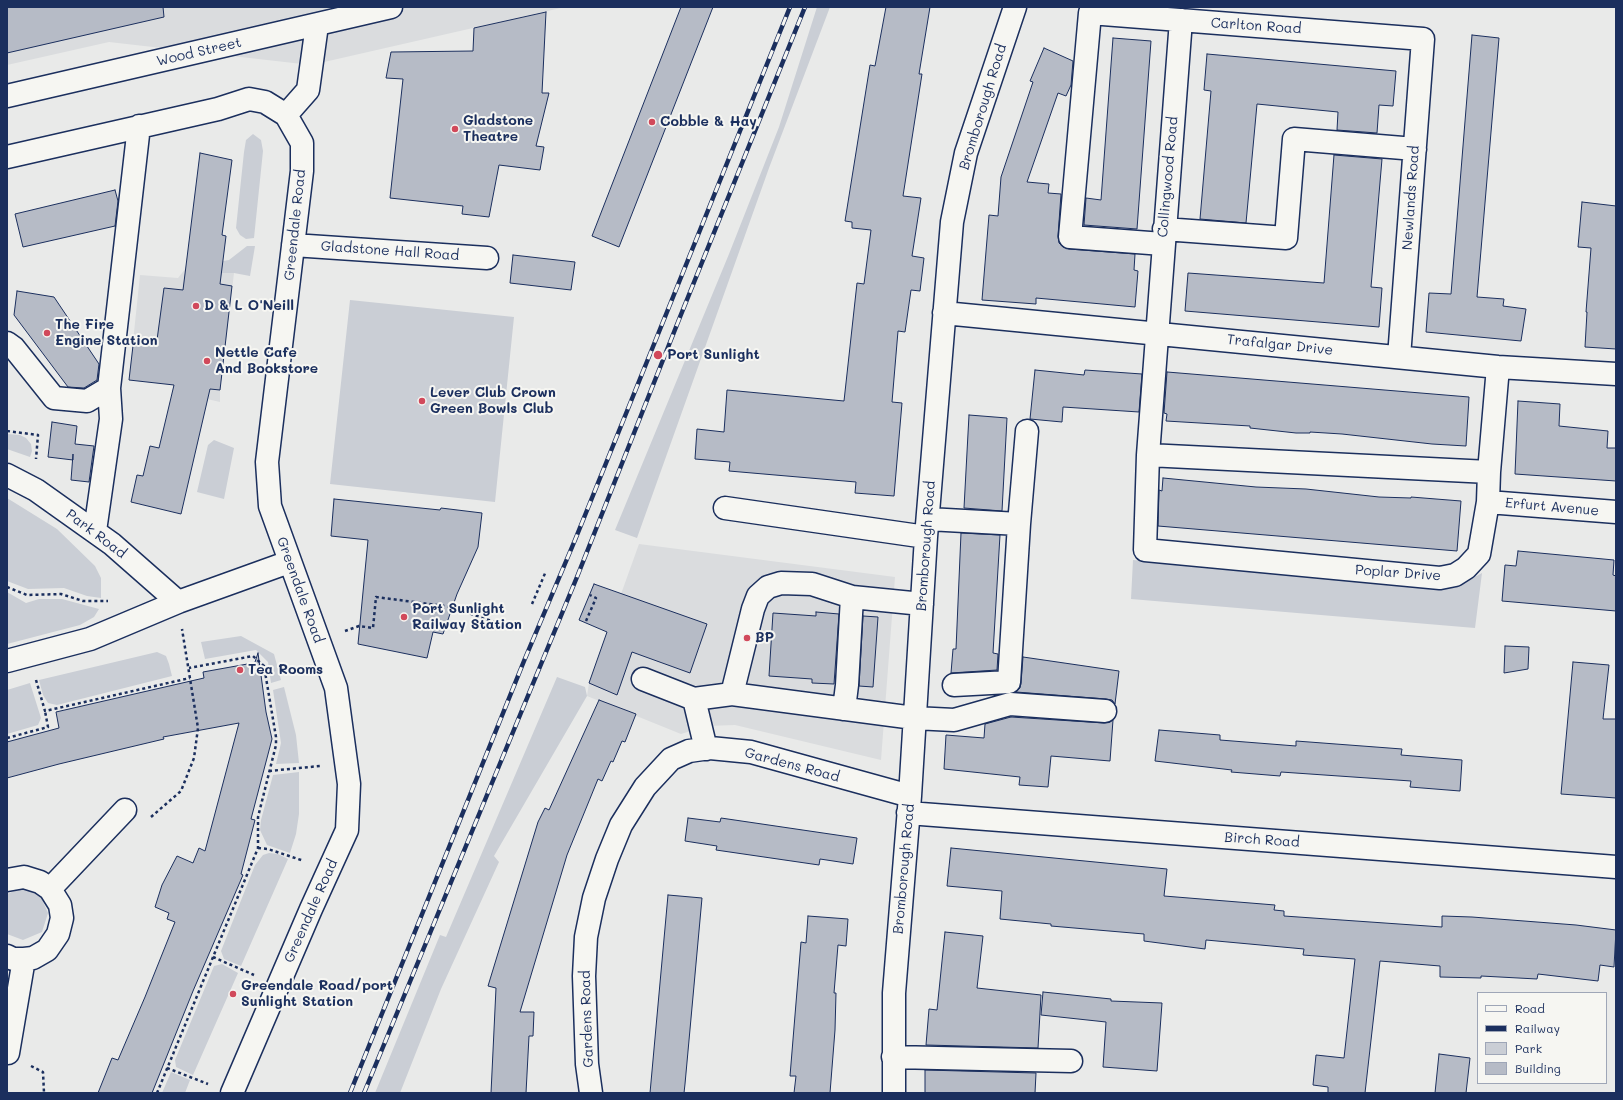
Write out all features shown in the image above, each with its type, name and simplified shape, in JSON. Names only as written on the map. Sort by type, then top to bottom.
[{"type":"street","name":"Wood Street","points":[[7,96],[390,7]]},
{"type":"street","name":"Bromborough Road","points":[[894,1093],[894,993],[909,804],[927,528],[952,222],[966,154],[1015,7]]},
{"type":"street","name":"Carlton Road","points":[[1164,236],[1070,238],[1090,13],[1423,38]]},
{"type":"street","name":"Collingwood Road","points":[[1145,550],[1148,455],[1156,333],[1180,20]]},
{"type":"street","points":[[7,157],[218,108],[249,99],[264,102],[286,115],[308,90],[317,25]]},
{"type":"street","name":"Newlands Road","points":[[1399,357],[1423,38]]},
{"type":"street","name":"Greendale Road","points":[[223,1090],[278,986],[347,830],[349,784],[336,688],[270,506],[267,462],[302,171],[302,143],[286,115]]},
{"type":"street","points":[[94,531],[111,419],[109,388],[139,126]]},
{"type":"street","points":[[1164,236],[1286,238],[1294,139],[1414,150]]},
{"type":"street","name":"Gladstone Hall Road","points":[[293,245],[487,258]]},
{"type":"street","name":"Trafalgar Drive","points":[[944,313],[1498,367],[1616,374]]},
{"type":"street","points":[[7,343],[14,348],[54,398],[87,401],[109,388]]},
{"type":"street","name":"Poplar Drive","points":[[1145,550],[1440,578],[1455,575],[1466,568],[1479,554],[1488,502],[1489,472],[1498,367]]},
{"type":"street","points":[[954,685],[1009,682],[1019,524],[1027,431]]},
{"type":"street","points":[[1148,455],[1489,472]]},
{"type":"street","name":"Park Road","points":[[15,479],[36,490],[112,544],[178,602]]},
{"type":"street","name":"Erfurt Avenue","points":[[1488,502],[1616,512]]},
{"type":"street","points":[[725,508],[927,528],[1019,524]]},
{"type":"street","points":[[7,661],[90,639],[178,602],[290,562]]},
{"type":"street","points":[[732,694],[752,609],[758,596],[768,587],[781,583],[812,584],[852,597],[922,604]]},
{"type":"street","points":[[844,709],[847,685],[852,597]]},
{"type":"street","points":[[643,680],[694,699],[732,694],[914,718],[954,720],[1010,704],[1105,711]]},
{"type":"street","points":[[694,699],[706,749]]},
{"type":"street","name":"Gardens Road","points":[[591,1093],[587,1064],[584,976],[586,937],[594,898],[600,878],[621,825],[645,787],[671,759],[689,751],[706,749],[751,752],[909,804]]},
{"type":"street","name":"Birch Road","points":[[909,804],[1616,866]]},
{"type":"street","points":[[50,890],[125,810]]},
{"type":"street","points":[[7,880],[24,877],[40,882],[50,890],[60,905],[62,918],[58,934],[47,950],[33,958],[16,958],[8,1053]]},
{"type":"street","points":[[893,1057],[1071,1060]]},
{"type":"path","points":[[7,431],[38,435],[36,461],[15,479]]},
{"type":"path","points":[[532,604],[546,572]]},
{"type":"path","points":[[7,587],[27,594],[60,594],[83,601],[114,601]]},
{"type":"path","points":[[586,621],[596,598],[590,595]]},
{"type":"path","points":[[359,626],[373,628],[376,597],[452,607],[494,622]]},
{"type":"path","points":[[125,810],[140,827],[180,791],[194,758],[198,728],[178,602]]},
{"type":"path","points":[[7,738],[48,727],[29,655]]},
{"type":"path","points":[[157,1093],[258,848],[258,817],[276,746],[276,737],[264,666],[253,656],[189,668]]},
{"type":"path","points":[[45,711],[190,678]]},
{"type":"path","points":[[269,771],[346,763]]},
{"type":"path","points":[[258,848],[268,849],[329,870]]},
{"type":"path","points":[[213,957],[278,986]]},
{"type":"path","points":[[8,1053],[42,1072],[44,1093]]},
{"type":"path","points":[[167,1068],[223,1090]]},
{"type":"shaded area","points":[[7,7],[565,7],[311,65],[109,42],[7,65]]},
{"type":"shaded area","points":[[186,268],[216,273],[234,273],[220,390],[220,402],[177,392],[179,385],[129,380],[140,275],[178,278]]},
{"type":"shaded area","name":"BP","points":[[639,544],[895,577],[881,760],[735,725],[707,726],[681,734],[587,696],[589,683]]},
{"type":"green space","points":[[817,7],[830,7],[769,168],[637,538],[615,530],[729,254],[779,127]]},
{"type":"green space","points":[[253,134],[261,140],[263,151],[254,238],[246,239],[240,235],[236,228],[246,140]]},
{"type":"green space","points":[[247,246],[255,246],[250,276],[234,273],[216,273],[223,261],[229,260]]},
{"type":"green space","name":"Lever Club Crown Green Bowls Club","points":[[350,300],[514,317],[495,502],[330,484]]},
{"type":"green space","points":[[7,434],[20,435],[26,438],[31,444],[32,451],[30,457],[7,449]]},
{"type":"green space","points":[[214,440],[234,448],[224,499],[197,492],[208,445]]},
{"type":"green space","points":[[7,498],[57,529],[95,566],[101,578],[101,598],[87,596],[64,588],[28,589],[7,581]]},
{"type":"green space","points":[[1133,560],[1455,588],[1482,573],[1475,628],[1131,599]]},
{"type":"green space","points":[[7,592],[26,603],[39,599],[62,599],[99,609],[94,617],[80,625],[7,644]]},
{"type":"green space","points":[[241,636],[274,654],[281,680],[271,683],[268,662],[256,650],[205,659],[201,642]]},
{"type":"green space","points":[[157,652],[166,656],[172,676],[57,705],[48,703],[43,695],[39,680]]},
{"type":"green space","points":[[557,677],[585,687],[587,696],[494,856],[499,862],[441,989],[400,1093],[375,1093],[440,935],[446,937]]},
{"type":"green space","points":[[30,683],[41,718],[38,725],[7,734],[7,690]]},
{"type":"green space","points":[[284,687],[296,735],[299,763],[276,764],[281,743],[273,690]]},
{"type":"green space","points":[[299,772],[299,814],[296,834],[290,853],[267,845],[260,830],[261,820],[273,775]]},
{"type":"green space","points":[[269,853],[278,854],[288,859],[241,966],[224,959],[221,951],[255,865],[263,855]]},
{"type":"green space","points":[[21,888],[40,895],[48,913],[42,932],[23,940],[7,934],[7,894]]},
{"type":"green space","points":[[222,964],[238,973],[193,1075],[176,1067],[175,1060],[214,966]]},
{"type":"green space","points":[[171,1072],[190,1080],[185,1093],[162,1093]]},
{"type":"building","points":[[7,7],[163,7],[164,17],[7,53]]},
{"type":"building","name":"Cobble & Hay","points":[[681,7],[713,7],[619,247],[592,236]]},
{"type":"building","points":[[886,7],[930,7],[919,74],[922,74],[903,196],[921,198],[912,256],[924,258],[920,291],[911,290],[905,332],[898,331],[892,402],[902,403],[894,496],[855,493],[856,482],[729,471],[730,462],[695,459],[697,429],[724,432],[727,390],[844,401],[857,283],[864,284],[871,230],[852,228],[852,222],[845,221],[870,65],[875,66]]},
{"type":"building","name":"Gladstone Theatre","points":[[546,12],[542,93],[549,93],[536,146],[544,147],[540,170],[499,165],[489,217],[462,214],[463,206],[390,198],[403,79],[386,78],[391,52],[473,51],[474,28]]},
{"type":"building","points":[[1472,35],[1499,38],[1477,297],[1504,299],[1503,306],[1526,309],[1521,341],[1426,332],[1429,293],[1451,294]]},
{"type":"building","points":[[1113,38],[1151,41],[1137,229],[1084,225],[1086,198],[1101,200]]},
{"type":"building","points":[[1044,48],[1073,61],[1071,85],[1066,96],[1058,93],[1027,182],[1049,184],[1048,193],[1061,194],[1058,236],[1059,243],[1063,247],[1069,249],[1135,254],[1134,270],[1138,271],[1135,307],[1036,298],[1036,304],[982,300],[989,215],[998,216],[1001,177],[1033,82],[1030,81]]},
{"type":"building","points":[[1207,54],[1396,71],[1393,106],[1379,105],[1377,133],[1337,130],[1338,112],[1257,104],[1246,223],[1200,219],[1211,91],[1204,90]]},
{"type":"building","points":[[200,153],[232,160],[222,235],[226,236],[220,284],[232,286],[220,390],[210,389],[181,514],[131,502],[137,475],[143,476],[150,446],[159,448],[174,385],[129,380],[134,337],[157,340],[164,288],[183,290]]},
{"type":"building","points":[[1334,155],[1382,159],[1371,287],[1382,288],[1379,327],[1185,311],[1188,273],[1324,283]]},
{"type":"building","points":[[115,190],[118,201],[115,226],[23,247],[15,214]]},
{"type":"building","points":[[1582,202],[1616,206],[1616,349],[1585,347],[1591,248],[1578,247]]},
{"type":"building","points":[[513,255],[575,262],[571,290],[510,283]]},
{"type":"building","name":"The Fire Engine Station","points":[[17,291],[54,297],[99,364],[97,380],[84,388],[68,387],[14,315]]},
{"type":"building","points":[[1035,370],[1084,375],[1085,370],[1142,374],[1139,412],[1063,407],[1062,422],[1030,419]]},
{"type":"building","points":[[1167,372],[1469,397],[1466,446],[1432,444],[1342,434],[1310,432],[1296,433],[1250,428],[1250,426],[1166,421],[1167,414],[1164,413]]},
{"type":"building","points":[[1518,401],[1560,404],[1559,426],[1608,431],[1607,448],[1616,448],[1616,481],[1515,474]]},
{"type":"building","points":[[969,415],[1007,418],[1002,511],[964,508]]},
{"type":"building","points":[[52,422],[77,426],[75,444],[94,446],[89,482],[71,480],[73,460],[48,457]]},
{"type":"building","points":[[1163,478],[1256,487],[1306,489],[1379,497],[1411,497],[1461,501],[1457,551],[1158,526],[1159,490],[1162,491]]},
{"type":"building","points":[[334,499],[482,513],[478,547],[457,594],[443,634],[433,632],[427,658],[358,644],[368,540],[331,536]]},
{"type":"building","points":[[961,533],[1000,535],[993,653],[998,654],[997,670],[951,673],[953,649],[956,649]]},
{"type":"building","points":[[1518,551],[1614,560],[1613,575],[1616,576],[1616,611],[1502,601],[1505,565],[1516,566]]},
{"type":"building","points":[[594,584],[707,624],[690,673],[632,652],[617,695],[589,683],[607,632],[579,620]]},
{"type":"building","points":[[816,612],[839,614],[834,684],[812,683],[812,679],[769,676],[773,613],[816,616]]},
{"type":"building","points":[[863,616],[878,617],[873,687],[859,686]]},
{"type":"building","points":[[1505,646],[1529,647],[1528,669],[1504,673]]},
{"type":"building","points":[[258,653],[266,712],[272,739],[251,819],[255,820],[241,874],[243,875],[193,991],[152,1093],[98,1093],[112,1058],[118,1060],[175,922],[167,919],[169,913],[155,907],[162,885],[177,856],[193,863],[199,848],[205,851],[239,723],[163,737],[164,739],[7,778],[7,742],[59,728],[56,712],[204,678],[203,672],[253,663],[254,665]]},
{"type":"building","points":[[1023,657],[1119,671],[1115,704],[1112,700],[1106,699],[1016,692],[1020,688],[1021,683]]},
{"type":"building","points":[[1573,662],[1609,665],[1603,719],[1616,719],[1616,798],[1561,794]]},
{"type":"building","points":[[599,700],[636,714],[625,742],[622,741],[613,762],[611,761],[602,781],[598,779],[567,855],[520,1012],[534,1012],[533,1036],[529,1036],[526,1093],[491,1093],[496,988],[488,986],[538,822],[545,808],[549,810]]},
{"type":"building","points":[[1011,717],[1104,723],[1113,720],[1110,761],[1051,756],[1048,787],[1019,785],[1020,777],[944,769],[946,735],[984,738],[985,724]]},
{"type":"building","points":[[1159,730],[1220,735],[1220,740],[1296,746],[1296,741],[1402,749],[1401,755],[1462,760],[1460,791],[1410,787],[1411,781],[1281,772],[1280,776],[1231,772],[1232,770],[1155,761]]},
{"type":"building","points":[[688,818],[720,822],[721,818],[857,838],[853,864],[820,859],[819,865],[716,850],[717,846],[685,841]]},
{"type":"building","points":[[951,848],[1167,869],[1164,896],[1275,905],[1274,910],[1284,911],[1284,916],[1442,927],[1442,916],[1472,917],[1576,925],[1616,930],[1614,967],[1600,965],[1598,981],[1538,974],[1537,979],[1481,976],[1481,978],[1440,977],[1440,966],[1380,961],[1365,1093],[1328,1093],[1328,1087],[1313,1085],[1316,1055],[1344,1058],[1355,959],[1303,955],[1304,949],[1206,940],[1205,949],[1144,941],[1144,934],[1051,926],[1051,924],[1000,919],[1002,891],[947,886]]},
{"type":"building","points":[[668,895],[702,898],[684,1093],[650,1093]]},
{"type":"building","points":[[808,916],[848,919],[846,946],[838,945],[834,993],[836,993],[835,1030],[830,1093],[794,1093],[796,1076],[790,1076],[801,942],[806,943]]},
{"type":"building","points":[[945,932],[983,936],[977,988],[1041,995],[1038,1048],[926,1045],[929,1009],[937,1010]]},
{"type":"building","points":[[1043,992],[1111,999],[1111,1001],[1162,1003],[1157,1071],[1103,1067],[1106,1022],[1041,1015]]},
{"type":"building","points":[[1439,1054],[1470,1058],[1466,1093],[1435,1093]]},
{"type":"building","points":[[925,1070],[1036,1073],[1035,1093],[925,1093]]},
{"type":"railway","points":[[350,1093],[790,7]]},
{"type":"railway","points":[[364,1093],[577,577],[805,7]]},
{"type":"place","name":"Cobble & Hay","points":[[652,122]]},
{"type":"place","name":"Gladstone Theatre","points":[[455,129]]},
{"type":"place","name":"D & L O'Neill","points":[[196,306]]},
{"type":"place","name":"The Fire Engine Station","points":[[47,333]]},
{"type":"place","name":"Port Sunlight","points":[[658,355]]},
{"type":"place","name":"Nettle Cafe And Bookstore","points":[[207,361]]},
{"type":"place","name":"Lever Club Crown Green Bowls Club","points":[[422,401]]},
{"type":"place","name":"Port Sunlight Railway Station","points":[[404,617]]},
{"type":"place","name":"BP","points":[[747,638]]},
{"type":"place","name":"Tea Rooms","points":[[240,670]]},
{"type":"place","name":"Greendale Road/port Sunlight Station","points":[[233,994]]}]
